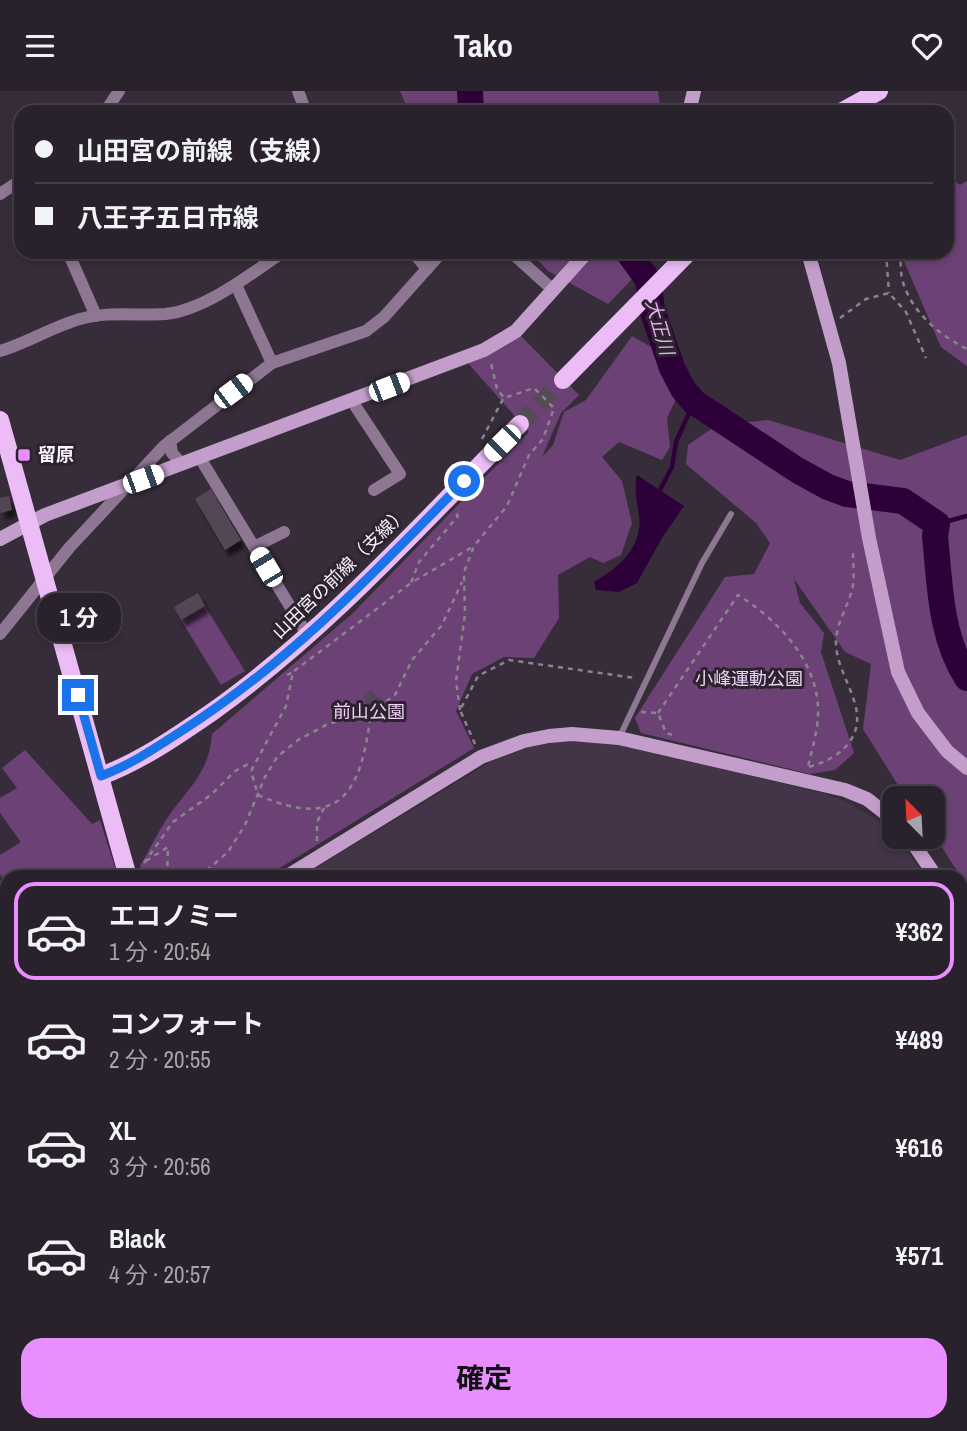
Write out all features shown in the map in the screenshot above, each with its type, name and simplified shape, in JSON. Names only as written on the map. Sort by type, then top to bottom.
[{"type":"main road","points":[[854,105],[879,91]]},
{"type":"main road","points":[[563,380],[682,259]]},
{"type":"main road","points":[[0,419],[101,776],[134,870]]},
{"type":"main road","name":"山田宮の前線（支線）","points":[[101,776],[142,757],[251,684],[308,636],[520,424]]},
{"type":"street","points":[[71,259],[96,316]]},
{"type":"street","points":[[0,351],[77,320],[96,316],[168,314],[236,285],[273,259]]},
{"type":"street","points":[[419,259],[427,268]]},
{"type":"street","points":[[0,634],[45,577],[124,486],[170,441],[272,363],[366,331],[384,317],[435,259]]},
{"type":"street","points":[[519,259],[553,290]]},
{"type":"street","points":[[0,540],[30,522],[463,359],[498,343],[523,325],[581,259]]},
{"type":"street","points":[[810,259],[829,326],[891,645],[907,693],[932,732],[967,768]]},
{"type":"street","points":[[236,285],[272,363]]},
{"type":"street","points":[[352,401],[400,474],[374,490]]},
{"type":"street","points":[[170,441],[172,453],[182,464]]},
{"type":"street","points":[[200,458],[308,636]]},
{"type":"street","points":[[254,547],[284,532]]},
{"type":"street","points":[[297,870],[481,757],[513,744],[549,736],[572,734],[619,739],[845,790],[867,799],[882,811]]},
{"type":"street","points":[[917,849],[931,870]]},
{"type":"lane","points":[[619,739],[702,563],[731,514]]},
{"type":"path","points":[[887,259],[890,293],[906,312],[926,358]]},
{"type":"path","points":[[899,259],[902,278],[911,300],[927,322],[967,349]]},
{"type":"path","points":[[829,326],[866,299],[890,293]]},
{"type":"path","points":[[489,360],[497,389],[504,398]]},
{"type":"path","points":[[282,678],[411,583],[474,546],[507,506],[529,456],[543,439],[554,408],[534,388],[504,398],[486,433]]},
{"type":"path","points":[[411,583],[419,562],[457,516]]},
{"type":"path","points":[[658,713],[738,595],[775,622],[810,672],[817,693],[818,714],[808,768],[827,761],[845,749],[858,726],[858,709],[836,653],[836,633],[852,591],[853,553],[869,538]]},
{"type":"path","points":[[207,870],[228,852],[246,825],[277,757],[299,740],[328,724],[371,713],[395,695],[412,660],[442,625],[474,546]]},
{"type":"path","points":[[462,581],[465,614],[456,681],[460,710],[481,757]]},
{"type":"path","points":[[460,710],[478,676],[509,660],[632,677]]},
{"type":"path","points":[[293,672],[286,706],[251,771],[258,795],[276,803],[324,808],[337,804],[356,782],[367,743],[371,713]]},
{"type":"path","points":[[639,711],[658,713]]},
{"type":"path","points":[[658,713],[666,733],[679,736]]},
{"type":"path","points":[[138,870],[173,822],[190,807],[212,794],[234,771],[254,761]]},
{"type":"path","points":[[317,842],[317,823],[324,808]]},
{"type":"path","points":[[144,863],[168,846],[167,870]]},
{"type":"shaded area","points":[[637,475],[684,506],[662,538],[637,583],[619,592],[596,590],[594,582],[622,561],[637,538],[640,524]]},
{"type":"shaded area","points":[[579,740],[621,744],[826,794],[849,803],[882,823],[882,849],[906,849],[921,870],[313,870],[492,761],[535,745]]},
{"type":"green space","points":[[400,91],[658,91],[660,105],[406,105]]},
{"type":"green space","points":[[954,181],[960,185],[967,181],[967,366],[941,347],[903,259],[954,259]]},
{"type":"green space","points":[[537,259],[651,259],[608,304],[548,271]]},
{"type":"green space","name":"前山公園","points":[[517,332],[579,395],[561,413],[542,457],[553,445],[564,412],[586,400],[632,336],[658,351],[677,397],[667,418],[670,447],[662,460],[619,442],[602,457],[622,481],[632,523],[621,555],[603,563],[590,557],[558,575],[559,618],[534,658],[504,657],[472,674],[456,711],[474,748],[276,870],[141,870],[140,866],[166,820],[203,768],[212,734],[353,613],[529,432],[467,362]]},
{"type":"green space","name":"小峰運動公園","points":[[768,420],[900,460],[967,435],[967,870],[956,870],[943,849],[945,786],[899,786],[863,729],[871,664],[845,652],[794,579],[800,603],[824,633],[821,652],[854,753],[835,770],[810,774],[641,733],[635,718],[725,577],[754,574],[770,543],[756,523],[686,464],[688,445],[717,425]]},
{"type":"green space","points":[[205,606],[245,671],[221,685],[181,620]]},
{"type":"green space","points":[[25,750],[92,824],[100,820],[116,870],[0,870],[0,855],[21,842],[0,813],[0,798],[17,788],[2,768]]},
{"type":"building","points":[[211,489],[241,540],[225,550],[195,499]]},
{"type":"building","points":[[9,496],[12,510],[0,513],[0,498]]},
{"type":"building","points":[[198,593],[205,606],[181,620],[174,607]]},
{"type":"building","points":[[371,690],[377,698],[369,704],[363,697]]},
{"type":"waterway","name":"大正川","points":[[470,91],[471,105]]},
{"type":"waterway","points":[[633,259],[648,280],[652,309],[672,368],[683,389],[694,402],[797,470],[828,487],[847,494],[903,501],[937,524],[935,536],[946,628],[958,662],[967,678]]},
{"type":"waterway","points":[[660,490],[672,467],[676,442],[694,402]]},
{"type":"waterway","points":[[937,524],[967,516]]},
{"type":"tunnel","points":[[520,424],[563,380]]},
{"type":"place","name":"留原","points":[[24,455]]},
{"type":"route","points":[[78,695],[101,776],[142,757],[251,684],[299,644],[333,614],[464,481]]}]
